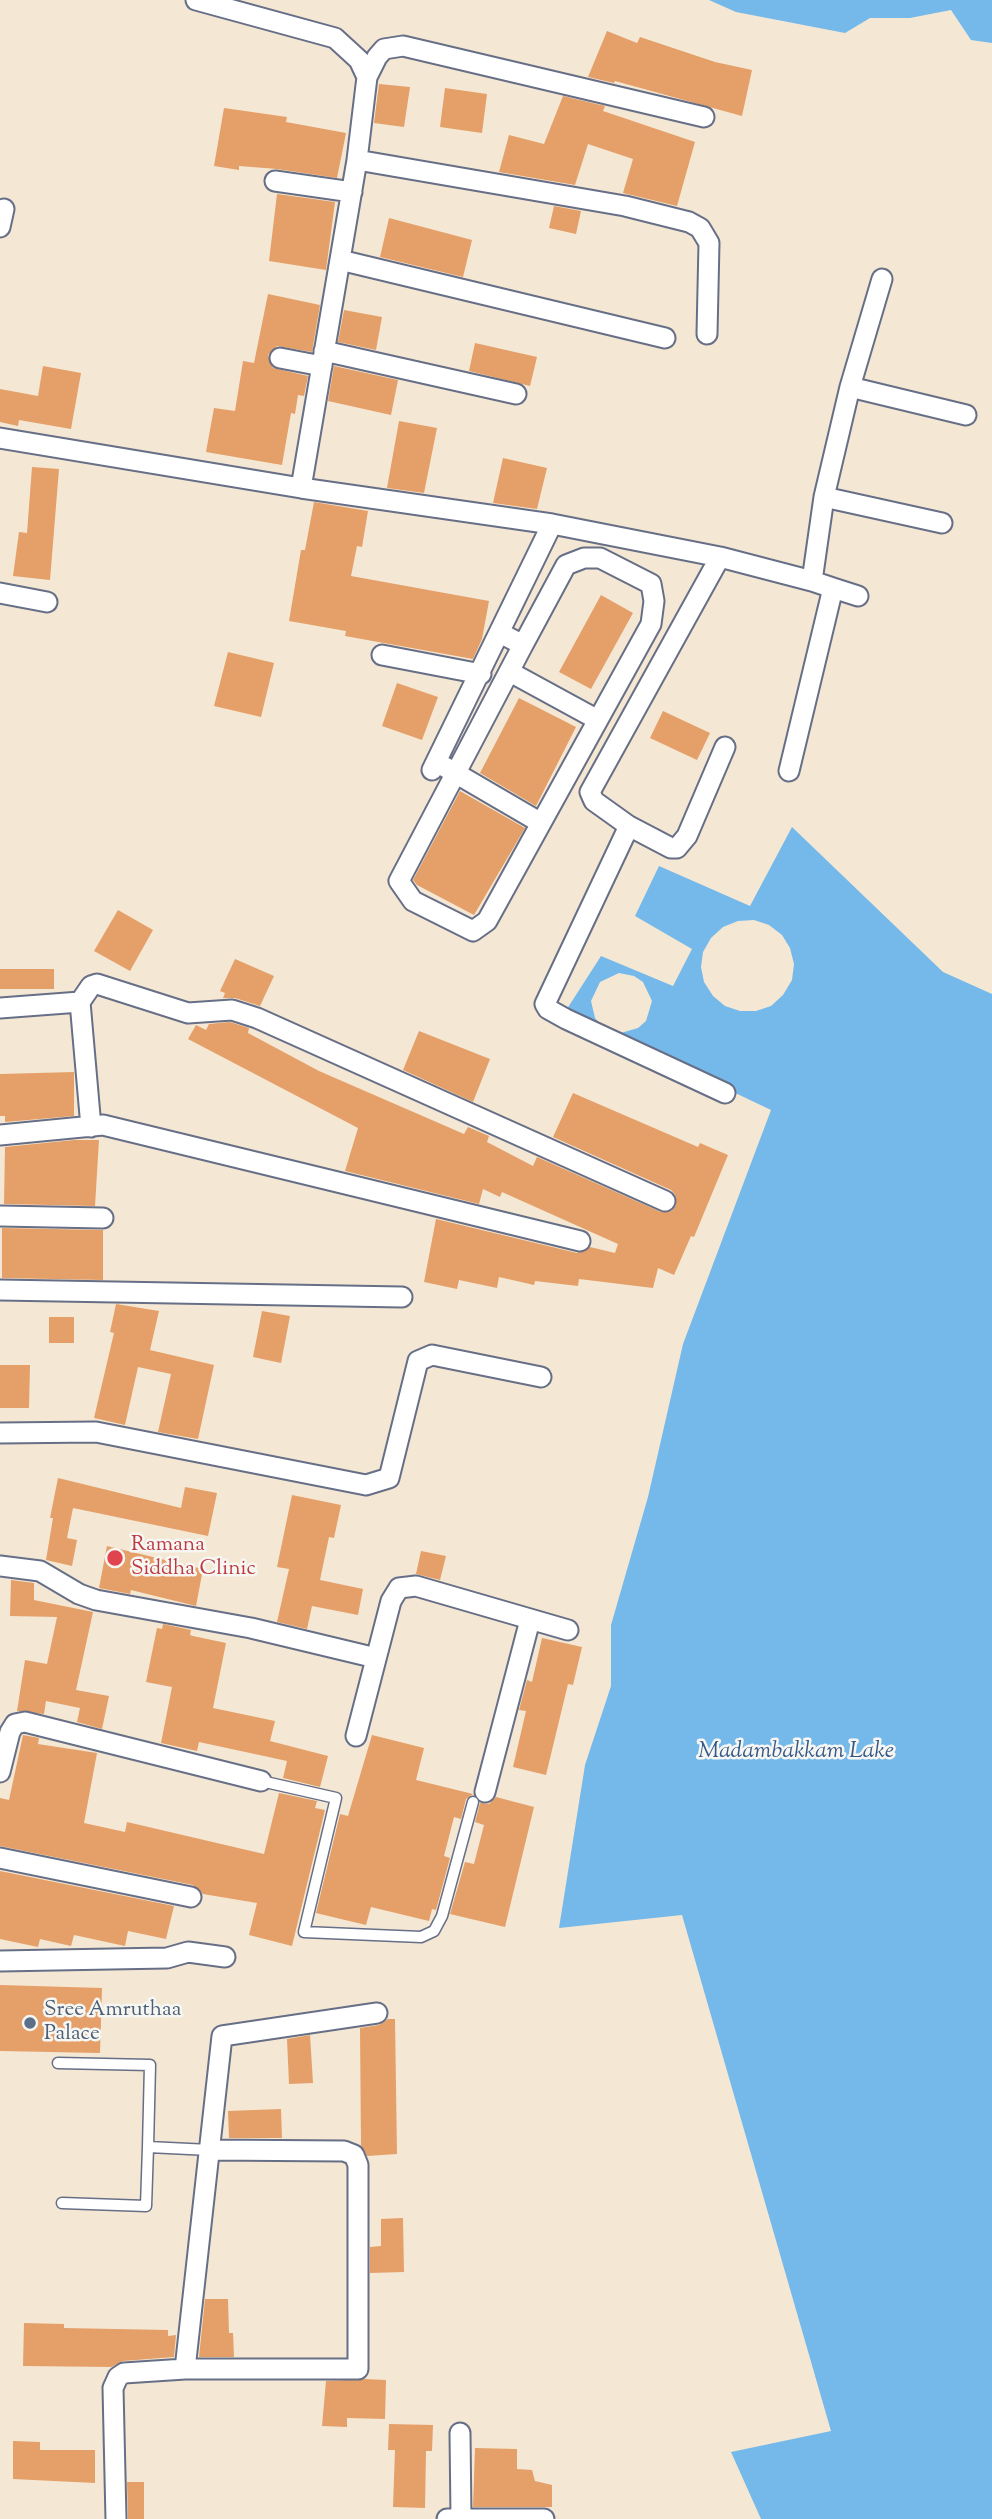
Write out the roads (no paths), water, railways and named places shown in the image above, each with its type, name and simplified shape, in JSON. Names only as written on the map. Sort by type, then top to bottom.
[{"type":"street","points":[[196,0],[335,37],[359,60],[367,77]]},
{"type":"street","points":[[301,488],[352,192],[367,77],[384,49],[403,46],[704,117]]},
{"type":"street","points":[[357,160],[625,206],[689,222],[700,228],[709,243],[707,334]]},
{"type":"street","points":[[275,181],[352,192]]},
{"type":"street","points":[[340,260],[665,338]]},
{"type":"street","points":[[812,581],[824,497],[850,387],[882,279]]},
{"type":"street","points":[[280,358],[323,359],[516,394]]},
{"type":"street","points":[[850,387],[966,415]]},
{"type":"street","points":[[0,438],[301,488],[552,524],[720,557],[858,596]]},
{"type":"street","points":[[824,497],[942,523]]},
{"type":"street","points":[[541,824],[454,772],[434,766],[552,524]]},
{"type":"street","points":[[720,557],[594,780],[590,792],[594,801],[629,825],[671,848],[677,848],[687,836],[725,747]]},
{"type":"street","points":[[584,558],[600,558],[651,584],[654,601],[651,624],[487,921],[473,931],[413,901],[399,881],[454,772],[510,672],[566,565],[584,558]]},
{"type":"street","points":[[789,771],[833,588]]},
{"type":"street","points":[[0,593],[47,602]]},
{"type":"street","points":[[500,633],[523,645]]},
{"type":"street","points":[[382,654],[481,674]]},
{"type":"street","points":[[510,672],[598,720]]},
{"type":"street","points":[[629,825],[545,1004],[548,1009],[566,1018],[725,1093]]},
{"type":"street","points":[[0,1008],[80,1002],[97,984],[188,1013],[232,1010],[257,1018],[665,1201]]},
{"type":"street","points":[[80,1002],[91,1127]]},
{"type":"street","points":[[0,1135],[103,1125],[580,1241]]},
{"type":"street","points":[[0,1216],[103,1218]]},
{"type":"street","points":[[0,1290],[402,1297]]},
{"type":"street","points":[[0,1433],[96,1432],[366,1485],[389,1478],[418,1361],[432,1355],[541,1377]]},
{"type":"street","points":[[0,1566],[40,1571],[79,1594],[96,1600],[251,1628],[376,1658]]},
{"type":"street","points":[[356,1736],[391,1601],[399,1588],[405,1585],[568,1630]]},
{"type":"street","points":[[479,1797],[530,1620]]},
{"type":"street","points":[[0,1772],[10,1732],[15,1724],[25,1722],[261,1781]]},
{"type":"street","points":[[0,1858],[191,1897]]},
{"type":"street","points":[[0,1961],[167,1958],[188,1952],[225,1957]]},
{"type":"street","points":[[185,2369],[222,2036],[377,2013]]},
{"type":"street","points":[[116,2519],[113,2388],[118,2377],[134,2370],[358,2369],[358,2165],[354,2155],[344,2151],[210,2150]]},
{"type":"street","points":[[460,2433],[454,2518],[544,2519]]},
{"type":"lane","points":[[261,1781],[336,1798],[304,1931],[421,1937],[434,1931],[442,1916],[479,1797]]},
{"type":"lane","points":[[58,2063],[150,2065],[146,2206],[62,2203]]},
{"type":"lane","points":[[148,2147],[210,2150]]},
{"type":"water","points":[[709,0],[992,0],[992,43],[971,40],[951,10],[910,18],[870,18],[845,33],[736,12]]},
{"type":"water","name":"Madambakkam Lake","points":[[792,827],[943,972],[992,994],[992,2519],[761,2519],[731,2452],[831,2431],[682,1915],[559,1928],[585,1765],[611,1686],[611,1625],[648,1497],[683,1344],[771,1110],[565,1012],[601,956],[673,986],[692,949],[635,916],[659,866],[750,906]],"holes":[[[754,920],[769,925],[782,935],[790,948],[794,964],[792,980],[783,995],[771,1006],[756,1011],[740,1011],[725,1006],[713,996],[704,982],[701,967],[703,952],[711,938],[723,927],[738,921]],[[619,973],[634,976],[643,982],[652,1001],[646,1021],[638,1028],[621,1033],[602,1026],[595,1018],[591,1001],[600,982]]]},
{"type":"place","name":"Ramana Siddha Clinic","points":[[115,1558]]},
{"type":"place","name":"Sree Amruthaa Palace","points":[[30,2023]]}]
